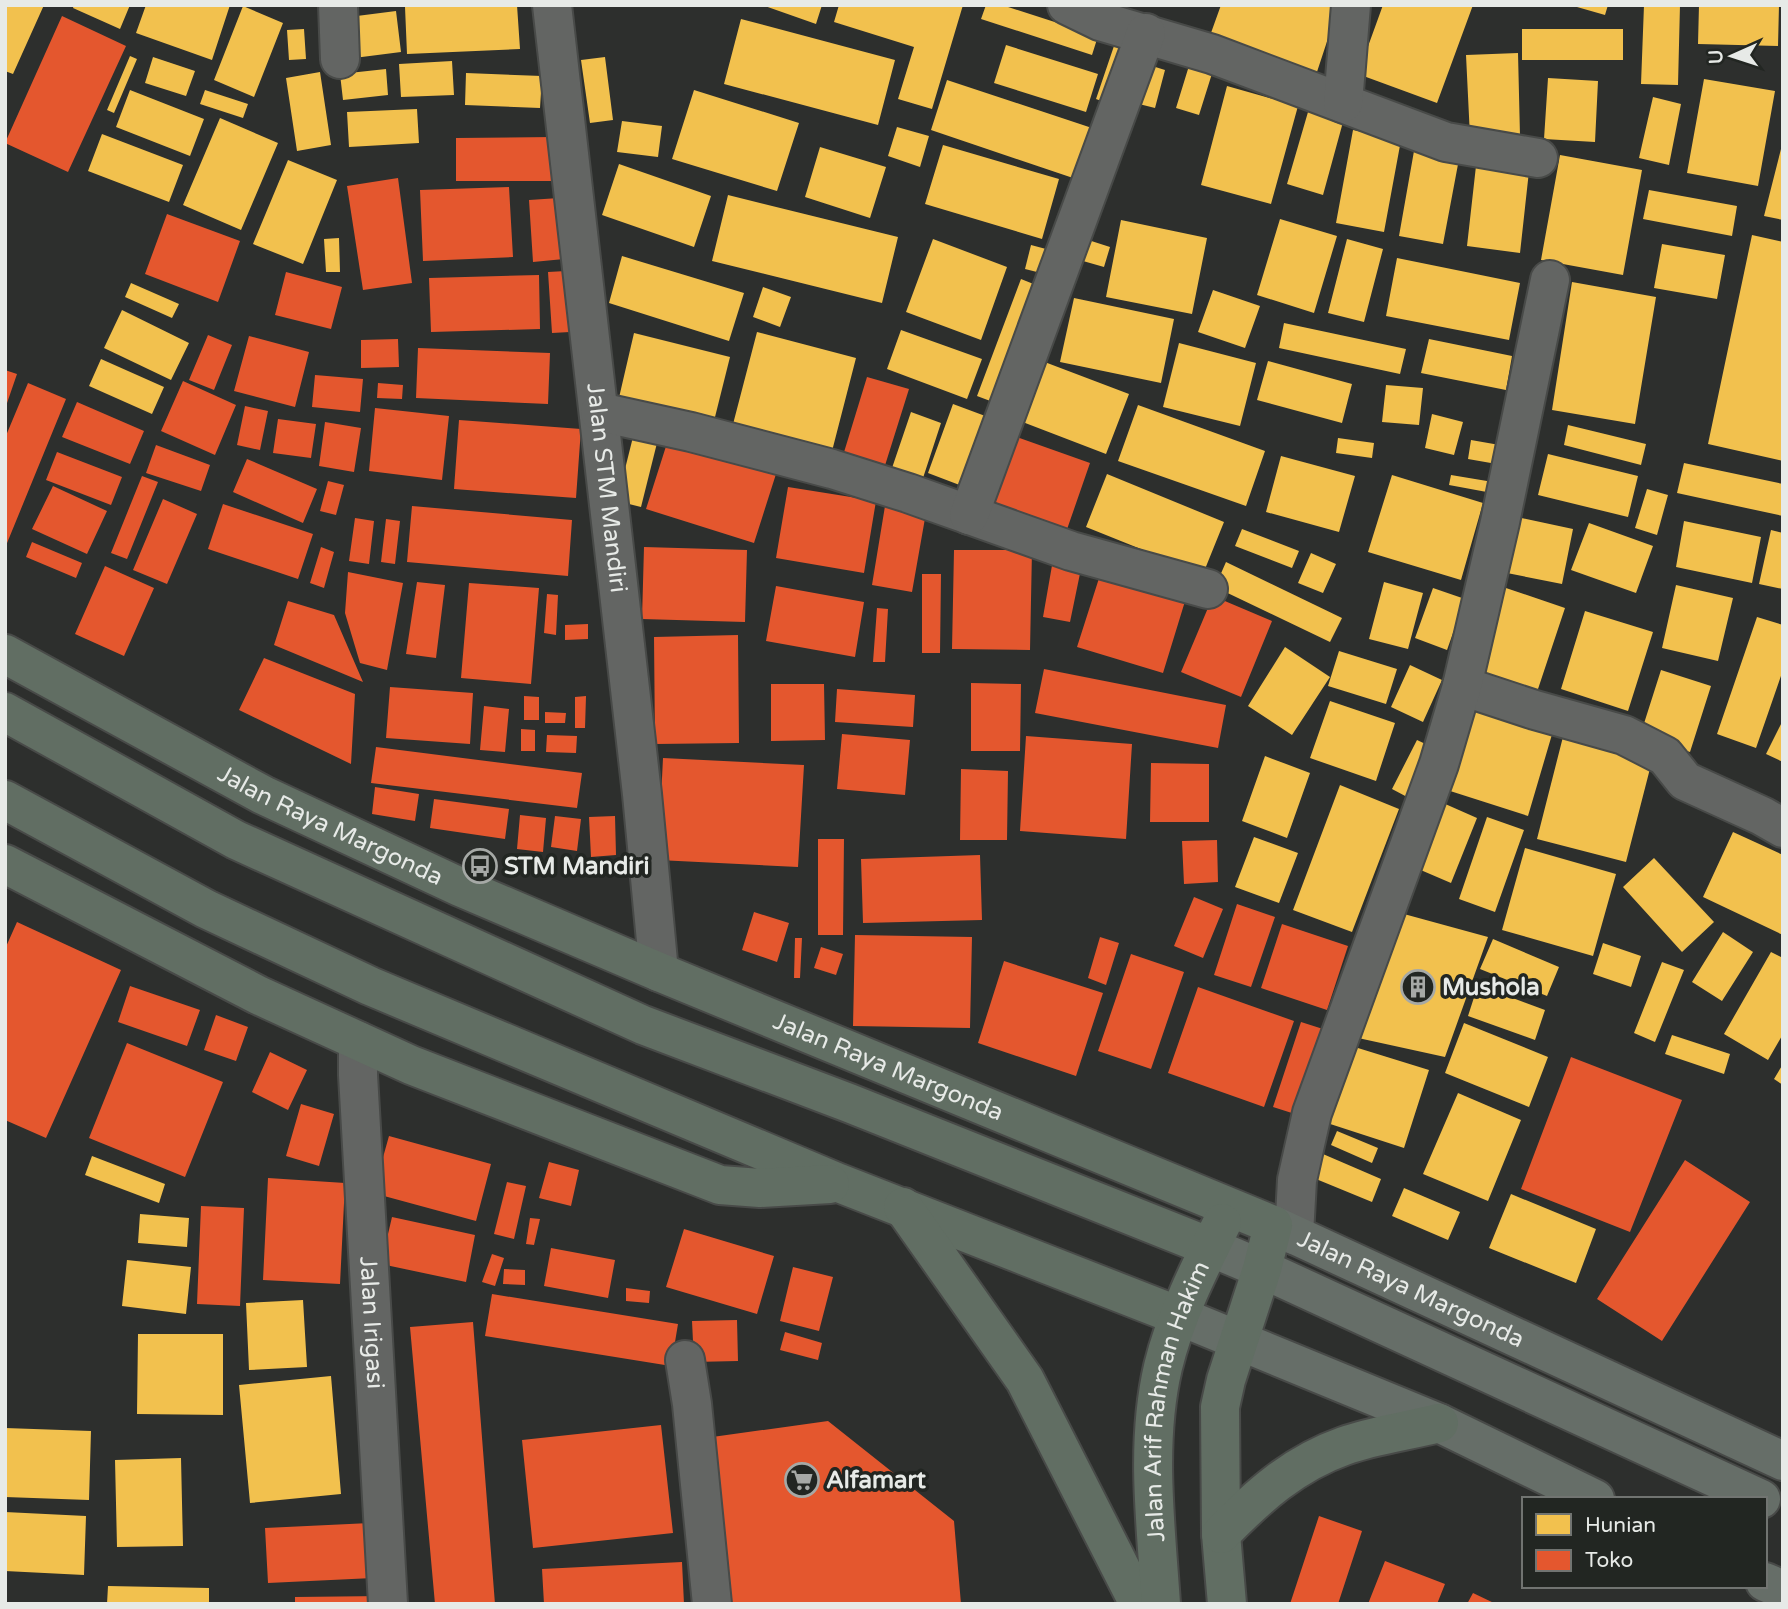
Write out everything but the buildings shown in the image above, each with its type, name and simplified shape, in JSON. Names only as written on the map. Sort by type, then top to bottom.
[{"type":"highway","name":"Jalan Raya Margonda","points":[[5,654],[262,795],[460,887],[1284,1230]]},
{"type":"highway","name":"Jalan Raya Margonda","points":[[5,712],[236,840],[643,1025],[849,1102],[1210,1247]]},
{"type":"highway","points":[[236,840],[262,795]]},
{"type":"highway","points":[[5,800],[206,909],[370,986],[839,1183],[1179,1316]]},
{"type":"highway","points":[[40,821],[10,867],[258,995],[358,1041],[411,1065],[720,1185],[760,1188],[839,1183]]},
{"type":"highway","points":[[643,1025],[659,972]]},
{"type":"highway","points":[[903,1207],[998,1338],[1025,1380],[1139,1604]]},
{"type":"highway","name":"Jalan Arif Rahman Hakim","points":[[1161,1604],[1154,1443],[1157,1398],[1163,1366],[1179,1316],[1230,1208]]},
{"type":"highway","name":"Jalan Arif Rahman Hakim","points":[[1227,1604],[1221,1534],[1220,1406],[1262,1269],[1284,1230]]},
{"type":"highway","points":[[1221,1534],[1260,1495],[1295,1469],[1344,1446],[1439,1423]]},
{"type":"main road","name":"Jalan Raya Margonda","points":[[1284,1230],[1783,1461]]},
{"type":"main road","name":"Jalan Raya Margonda","points":[[1210,1247],[1756,1497]]},
{"type":"main road","points":[[1179,1316],[1439,1423],[1591,1497]]},
{"type":"main road","points":[[1767,1583],[1783,1590]]},
{"type":"street","points":[[338,5],[340,59]]},
{"type":"street","name":"Jalan STM Mandiri","points":[[552,5],[600,412],[659,972]]},
{"type":"street","points":[[1067,5],[1100,21],[1213,54],[1446,142],[1538,158]]},
{"type":"street","points":[[1343,103],[1351,5]]},
{"type":"street","points":[[969,515],[1146,33]]},
{"type":"street","points":[[1284,1230],[1312,1113],[1439,764],[1462,686],[1500,522],[1550,280]]},
{"type":"street","points":[[600,412],[691,432],[832,469],[1071,551],[1208,589]]},
{"type":"street","points":[[1462,686],[1624,735],[1665,756],[1685,781],[1783,828]]},
{"type":"street","name":"Jalan Irigasi","points":[[358,1041],[388,1604]]},
{"type":"street","points":[[685,1360],[692,1404],[712,1604]]},
{"type":"place","name":"STM Mandiri","points":[[480,866]]},
{"type":"place","name":"Mushola","points":[[1418,987]]},
{"type":"place","name":"Alfamart","points":[[802,1480]]}]
